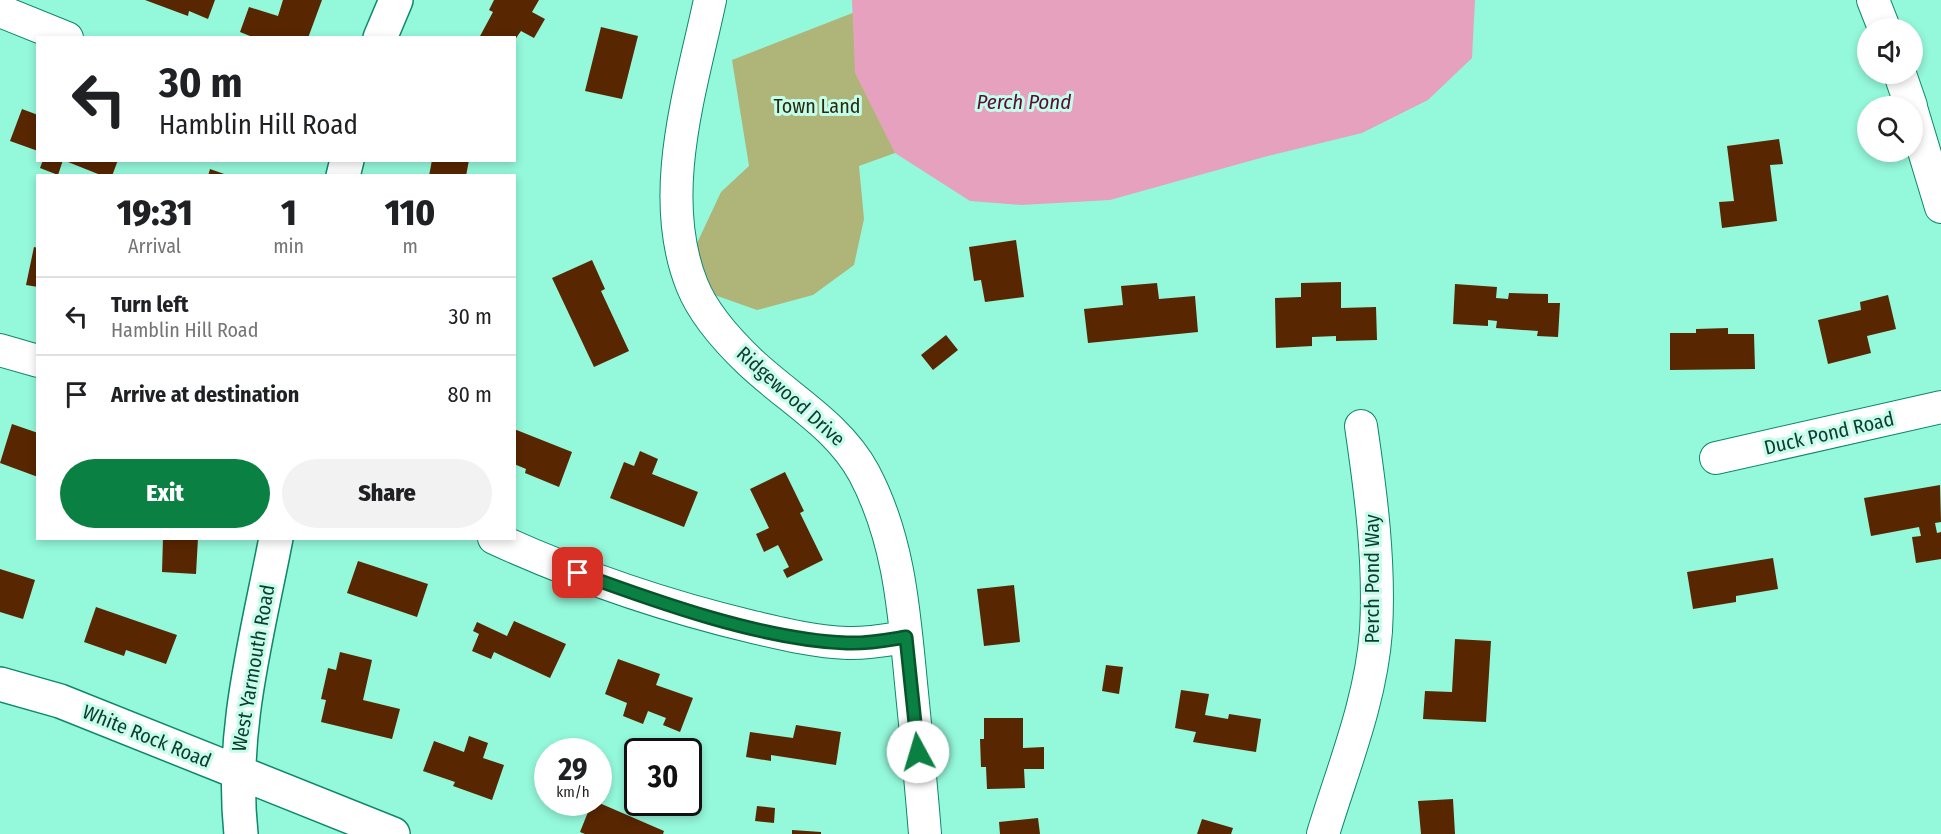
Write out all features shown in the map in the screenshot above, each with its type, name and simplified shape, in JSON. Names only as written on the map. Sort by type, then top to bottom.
[{"type":"street","points":[[381,36],[396,0]]},
{"type":"street","name":"Ridgewood Drive","points":[[710,0],[677,176],[677,208],[684,264],[692,288],[729,340],[772,381],[831,428],[854,456],[888,529],[900,580],[925,834]]},
{"type":"street","points":[[1873,0],[1880,18]]},
{"type":"street","points":[[0,11],[62,36]]},
{"type":"street","points":[[1923,146],[1941,207]]},
{"type":"street","points":[[0,350],[36,360]]},
{"type":"street","name":"Duck Pond Road","points":[[1716,458],[1941,407]]},
{"type":"street","name":"Perch Pond Way","points":[[1323,834],[1346,766],[1366,688],[1376,632],[1373,505],[1361,426]]},
{"type":"street","name":"West Yarmouth Road","points":[[241,834],[237,773],[242,718],[276,540]]},
{"type":"street","points":[[498,540],[536,558],[620,588],[736,623],[786,635],[845,643],[906,637]]},
{"type":"street","name":"White Rock Road","points":[[0,684],[69,705],[393,834]]},
{"type":"green space","name":"Town Land","points":[[886,0],[895,153],[859,166],[864,219],[854,265],[813,295],[757,310],[709,293],[690,258],[721,192],[749,166],[732,60]]},
{"type":"water","name":"Perch Pond","points":[[852,0],[1475,0],[1472,58],[1428,100],[1362,133],[1264,157],[1110,200],[1021,205],[970,201],[895,153],[855,73]]},
{"type":"building","points":[[145,0],[215,0],[208,19],[189,11],[188,16]]},
{"type":"building","points":[[283,0],[322,0],[309,36],[250,36],[240,32],[249,7],[278,16]]},
{"type":"building","points":[[494,0],[539,0],[532,12],[545,19],[534,38],[521,31],[516,38],[516,36],[480,36],[493,12],[489,10]]},
{"type":"building","points":[[601,27],[638,36],[622,99],[585,91]]},
{"type":"building","points":[[22,109],[36,114],[36,150],[10,141]]},
{"type":"building","points":[[1779,139],[1783,164],[1770,165],[1777,221],[1722,228],[1719,202],[1734,201],[1727,146]]},
{"type":"building","points":[[42,162],[62,162],[58,174],[40,168]]},
{"type":"building","points":[[68,162],[117,162],[113,174],[98,174]]},
{"type":"building","points":[[432,162],[469,162],[466,174],[429,174]]},
{"type":"building","points":[[210,169],[224,174],[209,174]]},
{"type":"building","points":[[1016,240],[1024,297],[985,302],[981,280],[974,281],[969,247]]},
{"type":"building","points":[[34,247],[36,248],[36,287],[26,285]]},
{"type":"building","points":[[592,260],[605,289],[601,291],[629,351],[594,367],[552,278]]},
{"type":"building","points":[[1341,282],[1341,308],[1376,307],[1377,340],[1336,341],[1336,336],[1312,337],[1312,346],[1276,348],[1275,298],[1301,297],[1301,283]]},
{"type":"building","points":[[1157,283],[1159,299],[1195,296],[1198,332],[1088,343],[1084,309],[1123,305],[1121,286]]},
{"type":"building","points":[[1455,284],[1497,287],[1496,298],[1508,299],[1509,293],[1548,294],[1548,303],[1560,303],[1558,337],[1537,336],[1538,331],[1496,328],[1497,321],[1488,320],[1488,326],[1453,324]]},
{"type":"building","points":[[1888,295],[1896,329],[1867,336],[1871,353],[1828,364],[1818,320],[1861,310],[1860,302]]},
{"type":"building","points":[[1728,328],[1728,334],[1754,334],[1755,369],[1670,370],[1670,333],[1696,333],[1696,329]]},
{"type":"building","points":[[946,335],[958,350],[933,370],[921,355]]},
{"type":"building","points":[[12,424],[36,432],[36,476],[0,463]]},
{"type":"building","points":[[516,430],[572,452],[559,487],[525,473],[526,469],[516,465]]},
{"type":"building","points":[[640,451],[658,459],[652,474],[698,492],[684,527],[610,498],[624,462],[634,466]]},
{"type":"building","points":[[785,472],[804,511],[800,513],[823,560],[787,578],[783,570],[789,567],[778,545],[764,552],[756,534],[769,528],[750,489]]},
{"type":"building","points":[[1940,485],[1941,522],[1935,523],[1937,533],[1941,532],[1941,559],[1916,563],[1912,537],[1921,536],[1919,527],[1871,536],[1864,498]]},
{"type":"building","points":[[163,540],[198,540],[196,574],[162,572]]},
{"type":"building","points":[[1773,558],[1778,589],[1736,596],[1736,602],[1693,609],[1687,572]]},
{"type":"building","points":[[358,561],[428,584],[417,617],[347,593]]},
{"type":"building","points":[[0,569],[35,580],[23,619],[0,612]]},
{"type":"building","points":[[1014,585],[1020,642],[984,646],[977,589]]},
{"type":"building","points":[[96,607],[177,635],[166,664],[126,650],[124,656],[84,642]]},
{"type":"building","points":[[514,621],[566,644],[550,678],[494,652],[491,659],[472,651],[479,634],[473,631],[477,622],[507,636]]},
{"type":"building","points":[[1455,639],[1491,641],[1486,722],[1423,719],[1425,691],[1452,692]]},
{"type":"building","points":[[340,652],[372,660],[363,700],[400,709],[392,739],[321,722],[326,700],[321,699],[328,668],[336,670]]},
{"type":"building","points":[[618,659],[660,674],[656,685],[693,698],[680,732],[663,725],[666,718],[648,711],[643,724],[623,716],[627,703],[605,694]]},
{"type":"building","points":[[1106,665],[1123,667],[1119,694],[1102,691]]},
{"type":"building","points":[[1181,690],[1209,694],[1205,715],[1228,719],[1229,714],[1261,719],[1256,752],[1193,742],[1196,732],[1175,728]]},
{"type":"building","points":[[984,718],[1023,718],[1023,748],[1044,747],[1044,769],[1024,769],[1025,788],[987,789],[986,767],[981,767],[980,739],[984,739]]},
{"type":"building","points":[[796,725],[841,732],[836,765],[771,755],[771,761],[746,757],[750,732],[793,738]]},
{"type":"building","points":[[469,736],[488,743],[483,758],[504,765],[492,800],[453,786],[455,782],[423,771],[434,741],[464,752]]},
{"type":"building","points":[[1453,799],[1455,834],[1421,834],[1418,801]]},
{"type":"building","points":[[757,806],[775,808],[774,823],[755,821]]},
{"type":"building","points":[[612,808],[624,814],[624,816],[629,816],[664,831],[663,834],[585,834],[580,832],[586,816],[612,816]]},
{"type":"building","points":[[1038,818],[1040,834],[1000,834],[999,822]]},
{"type":"building","points":[[1202,819],[1233,828],[1231,834],[1197,834]]},
{"type":"building","points":[[792,830],[821,832],[821,834],[792,834]]},
{"type":"route","points":[[578,573],[716,618],[786,635],[845,643],[906,637],[918,752]]}]
